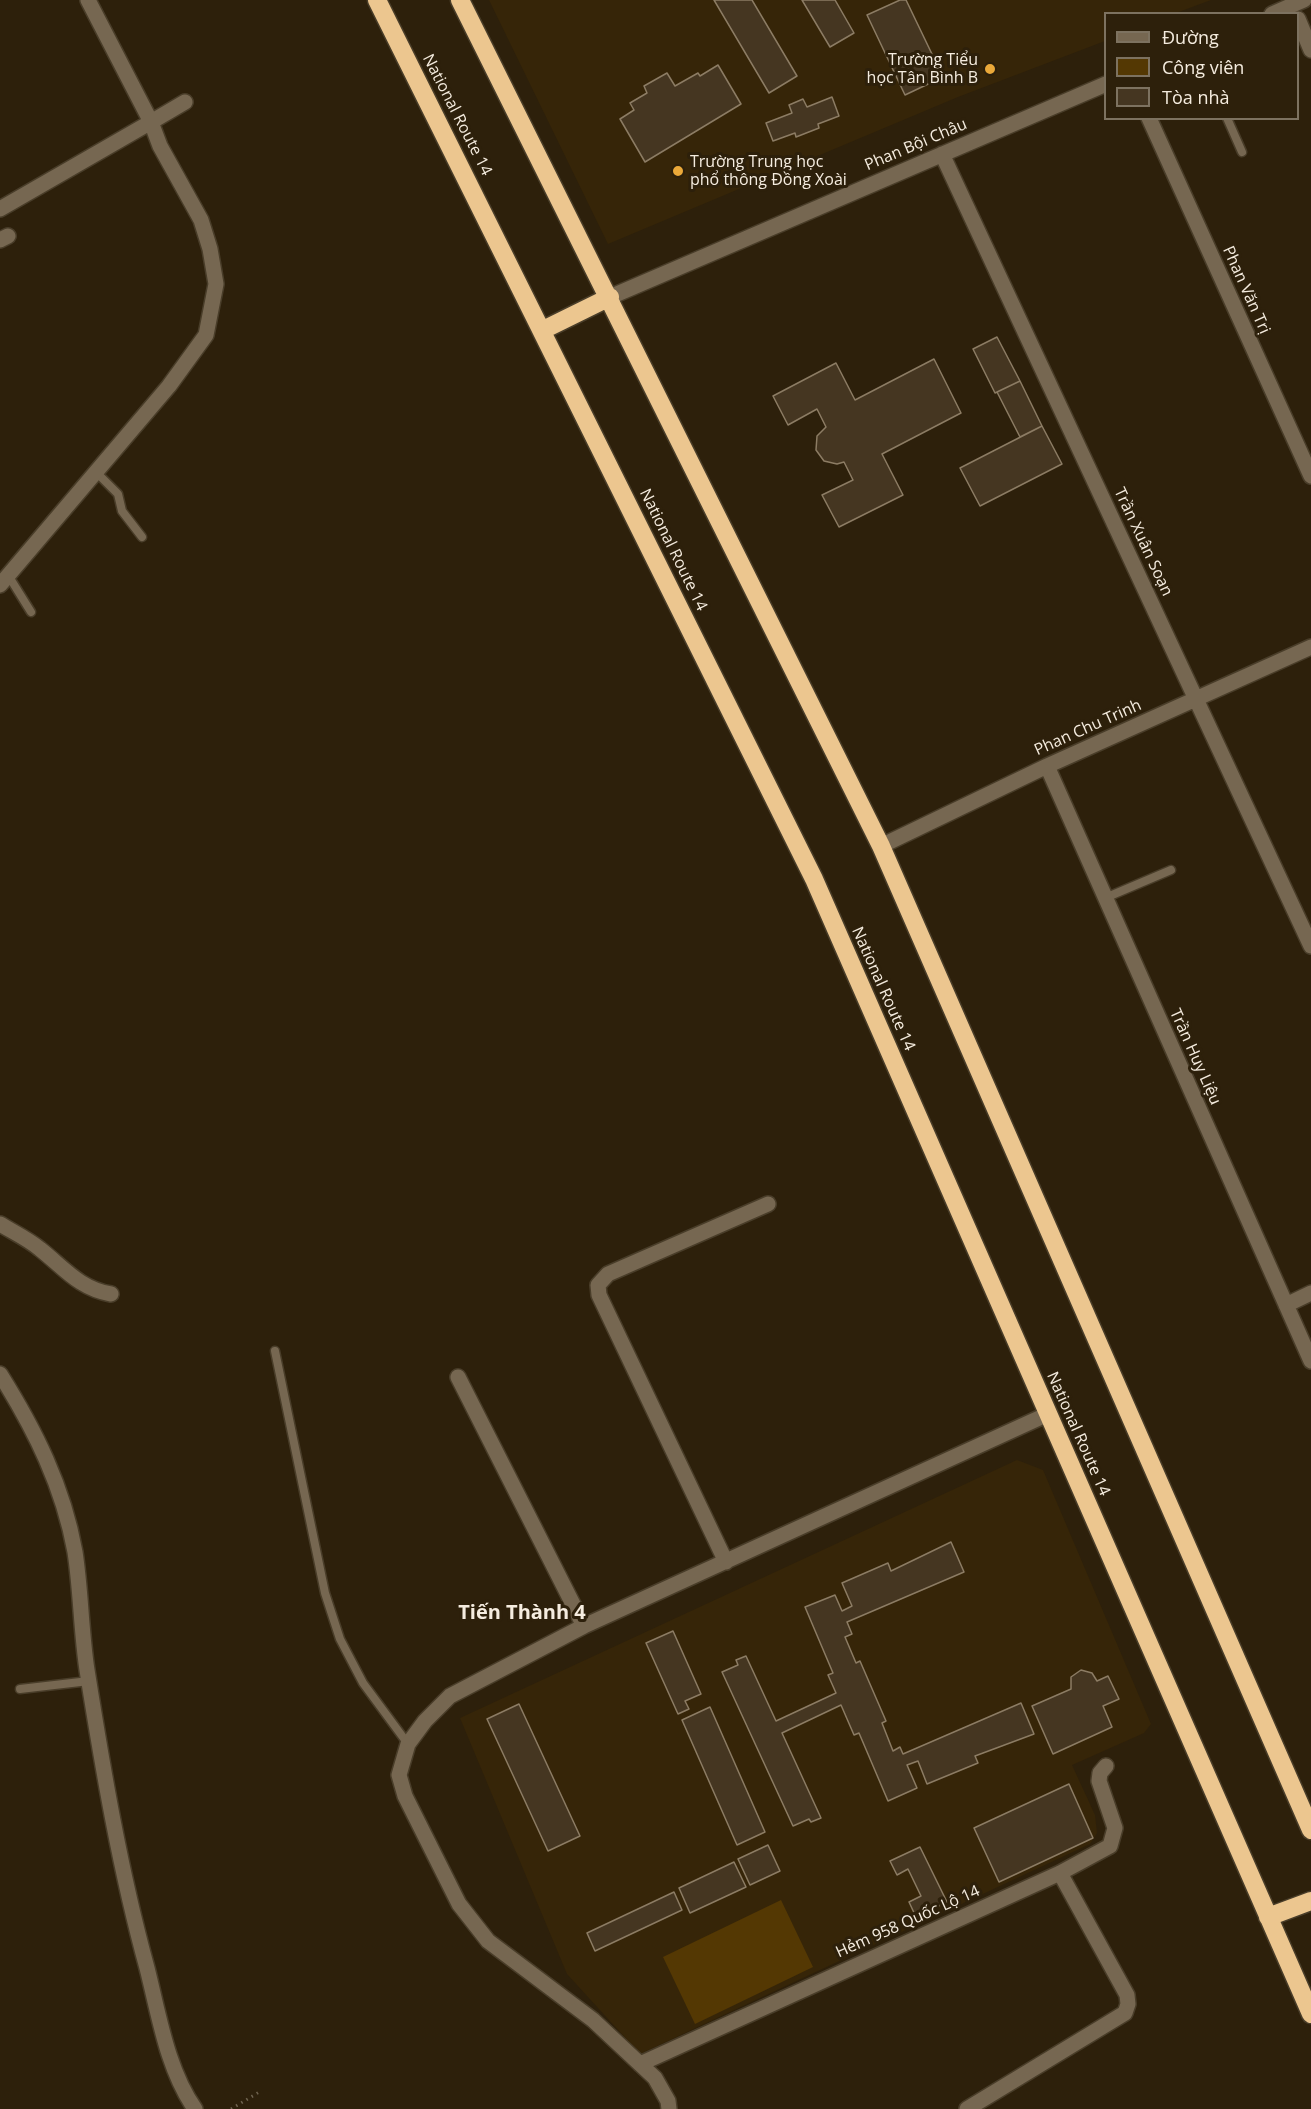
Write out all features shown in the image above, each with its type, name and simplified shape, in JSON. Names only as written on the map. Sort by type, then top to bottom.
[{"type":"highway","name":"National Route 14","points":[[377,0],[814,879],[1311,2014]]},
{"type":"highway","points":[[460,0],[610,297],[880,846],[1311,1830]]},
{"type":"highway","points":[[543,330],[610,297]]},
{"type":"highway","points":[[1268,1917],[1311,1901]]},
{"type":"street","points":[[4,580],[189,359],[206,335],[213,311],[216,284],[210,249],[201,220],[160,146],[151,122],[88,0]]},
{"type":"street","points":[[1299,16],[1311,50]]},
{"type":"street","name":"Phan Bội Châu","points":[[610,297],[1104,85]]},
{"type":"street","points":[[0,209],[185,102]]},
{"type":"street","name":"Phan Văn Trị","points":[[1150,120],[1311,476]]},
{"type":"street","name":"Trần Xuân Soạn","points":[[942,154],[1311,946]]},
{"type":"street","name":"Phan Chu Trinh","points":[[880,846],[1047,766],[1311,647]]},
{"type":"street","name":"Trần Huy Liệu","points":[[1047,766],[1311,1362]]},
{"type":"street","points":[[726,1562],[599,1295],[598,1285],[608,1274],[768,1204]]},
{"type":"street","points":[[0,1224],[38,1247],[78,1283],[97,1292],[111,1294]]},
{"type":"street","points":[[1286,1305],[1311,1293]]},
{"type":"street","points":[[0,1374],[48,1458],[65,1507],[75,1554],[82,1639],[109,1804],[137,1931],[171,2061],[184,2093],[195,2109]]},
{"type":"street","points":[[458,1377],[584,1626]]},
{"type":"street","points":[[669,2109],[668,2101],[656,2078],[593,2020],[488,1941],[459,1904],[405,1796],[399,1775],[408,1744],[425,1721],[450,1696],[584,1626],[1048,1414]]},
{"type":"street","name":"Hẻm 958 Quốc Lộ 14","points":[[640,2064],[1060,1873],[1110,1846],[1115,1828],[1099,1781],[1100,1773],[1106,1766]]},
{"type":"street","points":[[967,2109],[1125,2013],[1127,1995],[1060,1873]]},
{"type":"lane","points":[[1228,120],[1242,152]]},
{"type":"lane","points":[[96,472],[118,494],[122,512],[142,537]]},
{"type":"lane","points":[[4,580],[32,612]]},
{"type":"lane","points":[[1106,898],[1171,870]]},
{"type":"lane","points":[[275,1351],[325,1593],[340,1639],[363,1683],[408,1744]]},
{"type":"lane","points":[[20,1689],[89,1681]]},
{"type":"path","points":[[231,2109],[261,2091]]},
{"type":"shaded area","name":"Trường Trung học phổ thông Đồng Xoài","points":[[489,0],[1211,0],[1179,12],[1104,12],[1104,41],[958,97],[608,244]]},
{"type":"shaded area","points":[[1017,1460],[1043,1470],[1151,1724],[1144,1733],[1072,1765],[1095,1815],[1097,1833],[1090,1844],[640,2054],[567,1974],[460,1718]]},
{"type":"green space","points":[[781,1900],[813,1967],[695,2024],[663,1957]]},
{"type":"building","points":[[714,0],[752,0],[797,76],[769,93]]},
{"type":"building","points":[[802,0],[835,0],[854,33],[830,47]]},
{"type":"building","points":[[900,0],[906,0],[943,77],[905,95],[867,15]]},
{"type":"building","points":[[718,65],[741,104],[645,162],[620,119],[634,110],[630,103],[647,93],[644,86],[667,73],[675,86],[698,73],[700,76]]},
{"type":"building","points":[[832,97],[839,116],[818,124],[819,128],[796,137],[795,133],[773,141],[766,123],[792,113],[789,105],[803,99],[807,107]]},
{"type":"building","points":[[997,337],[1020,381],[995,393],[973,349]]},
{"type":"building","points":[[934,359],[961,413],[882,454],[903,495],[839,527],[822,495],[853,480],[844,462],[837,464],[824,461],[816,450],[817,436],[826,427],[817,409],[788,425],[773,396],[836,363],[855,400]]},
{"type":"building","points":[[1020,381],[1042,426],[1020,437],[997,392]]},
{"type":"building","points":[[1042,426],[1062,464],[980,506],[960,468]]},
{"type":"building","points":[[951,1542],[964,1572],[847,1622],[852,1634],[845,1637],[856,1663],[860,1661],[886,1721],[882,1723],[893,1751],[900,1747],[903,1754],[1021,1703],[1034,1734],[975,1756],[978,1763],[927,1784],[918,1761],[907,1765],[917,1788],[888,1801],[859,1733],[854,1735],[841,1705],[782,1733],[821,1818],[811,1822],[809,1819],[793,1826],[722,1672],[738,1665],[736,1660],[746,1656],[776,1721],[836,1693],[828,1675],[833,1673],[805,1607],[835,1595],[842,1611],[852,1606],[842,1583],[888,1563],[891,1571]]},
{"type":"building","points":[[673,1631],[701,1694],[685,1701],[689,1709],[678,1714],[646,1643]]},
{"type":"building","points":[[1081,1670],[1092,1673],[1097,1681],[1108,1676],[1119,1699],[1103,1706],[1112,1727],[1053,1754],[1032,1706],[1071,1689],[1071,1677]]},
{"type":"building","points":[[519,1704],[580,1836],[548,1851],[487,1719]]},
{"type":"building","points":[[710,1707],[765,1832],[737,1845],[682,1720]]},
{"type":"building","points":[[1069,1784],[1093,1838],[999,1882],[974,1828]]},
{"type":"building","points":[[768,1845],[780,1871],[750,1885],[738,1859]]},
{"type":"building","points":[[920,1847],[947,1902],[916,1917],[909,1902],[921,1896],[908,1869],[897,1875],[890,1861]]},
{"type":"building","points":[[734,1862],[746,1887],[690,1913],[679,1888]]},
{"type":"building","points":[[674,1892],[682,1910],[595,1951],[587,1933]]},
{"type":"place","name":"Trường Tiểu học Tân Bình B","points":[[990,69]]},
{"type":"place","name":"Trường Trung học phổ thông Đồng Xoài","points":[[678,171]]},
{"type":"district","name":"Tiến Thành 4","points":[[522,1613]]}]
